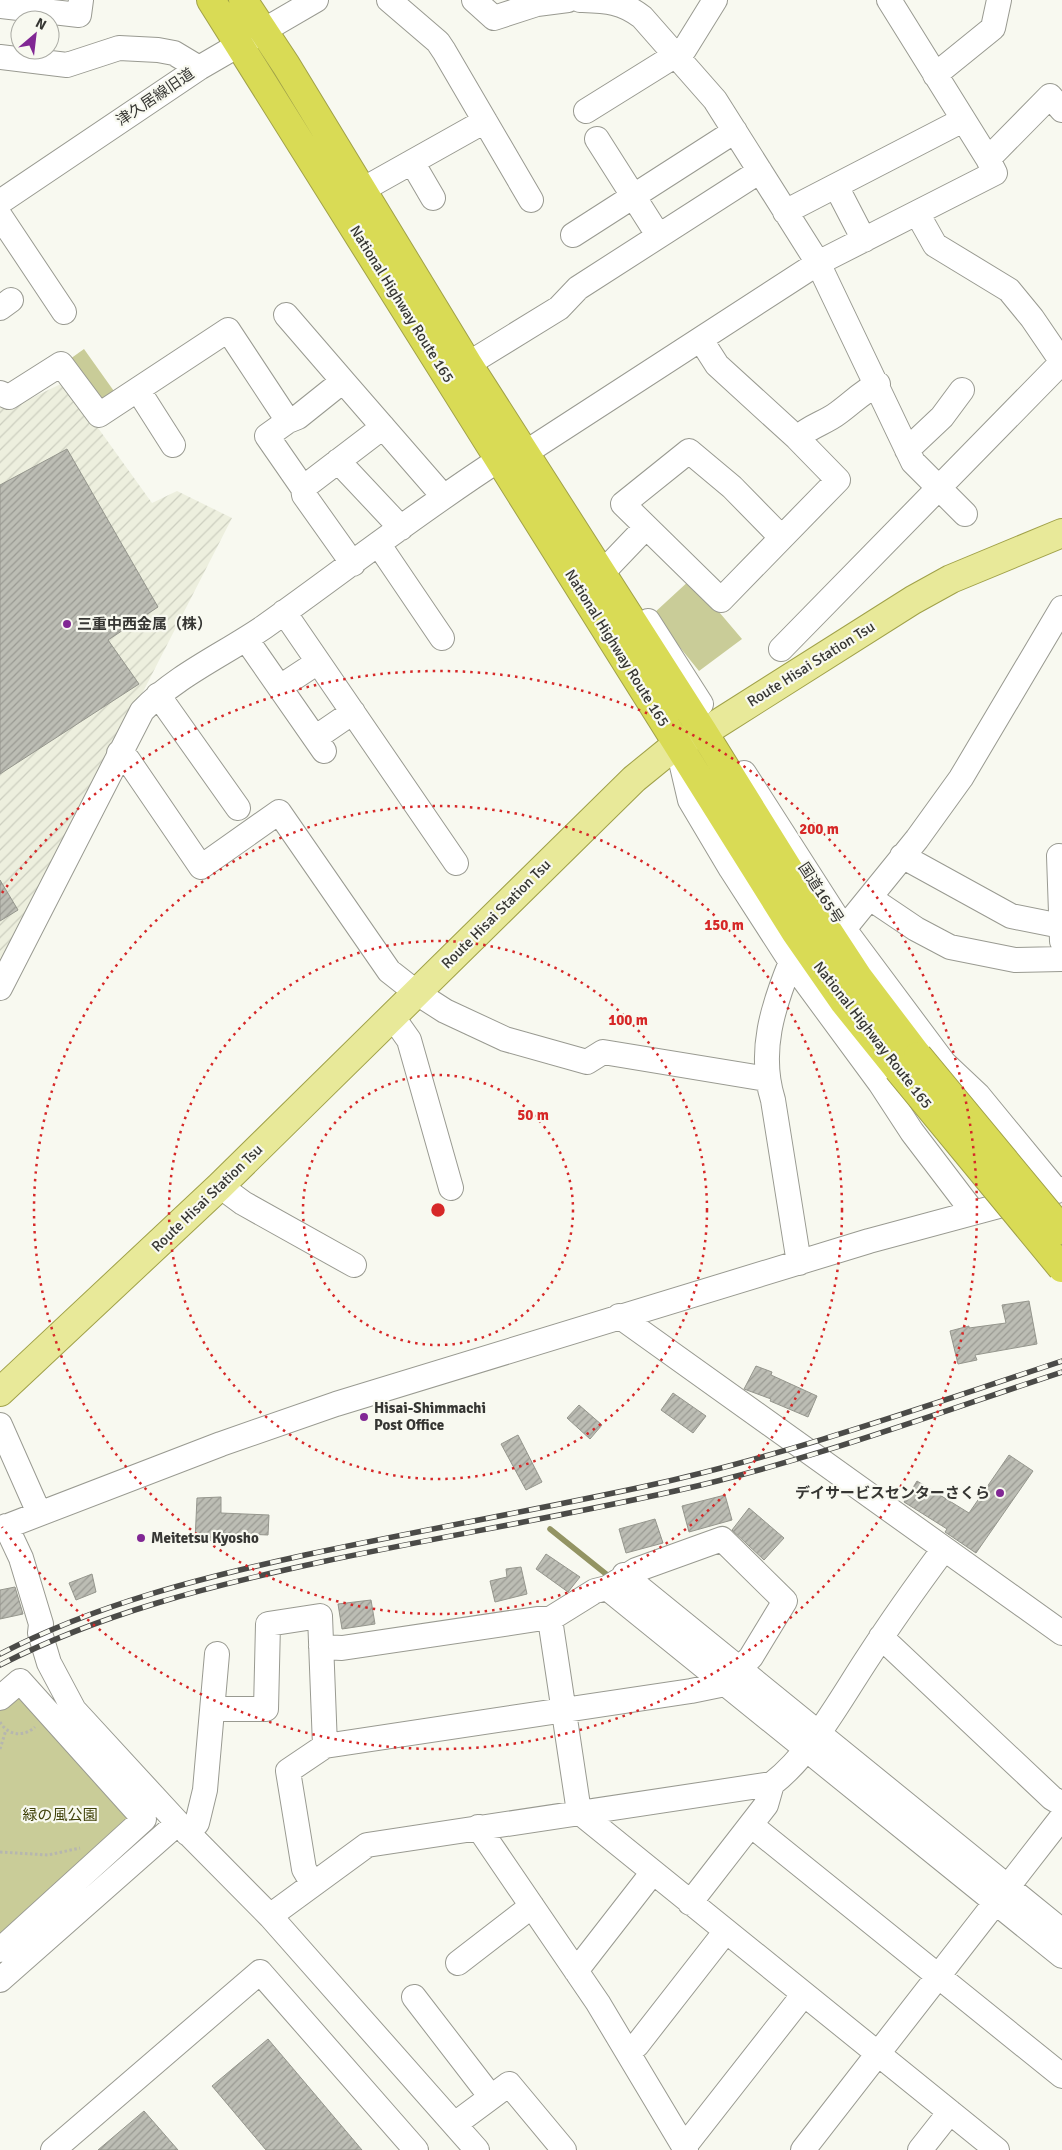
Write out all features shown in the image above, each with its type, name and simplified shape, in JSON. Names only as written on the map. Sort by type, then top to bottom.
[{"type":"highway","name":"National Highway Route 165","points":[[211,0],[238,44],[512,456],[677,744],[796,933],[844,1002],[908,1062],[1062,1230]]},
{"type":"highway","name":"National Highway Route 165","points":[[242,0],[286,66],[468,364],[512,456],[597,564],[708,728],[908,1062],[1062,1268]]},
{"type":"main road","name":"Route Hisai Station Tsu","points":[[0,1392],[220,1186],[634,779],[677,744],[708,728],[913,600],[969,571],[1062,533]]},
{"type":"street","points":[[0,6],[79,15],[81,0]]},
{"type":"street","name":"津久居線旧道","points":[[0,202],[198,68],[316,0]]},
{"type":"street","points":[[390,0],[438,42],[531,200]]},
{"type":"street","points":[[474,0],[494,18],[536,4],[568,0]]},
{"type":"street","points":[[580,0],[622,4],[642,17],[715,100],[818,263],[878,384],[913,462],[965,514]]},
{"type":"street","points":[[586,111],[684,50],[715,0]]},
{"type":"street","points":[[0,988],[119,752],[142,710],[158,694],[246,640],[379,545],[443,496],[701,340],[818,263],[995,174],[988,159],[889,0]]},
{"type":"street","points":[[935,75],[992,28],[999,0]]},
{"type":"street","points":[[0,57],[67,65],[119,48],[158,50],[174,53],[198,68]]},
{"type":"street","points":[[988,159],[1050,96],[1062,110]]},
{"type":"street","points":[[785,212],[963,120]]},
{"type":"street","points":[[362,190],[485,121]]},
{"type":"street","points":[[573,235],[735,131]]},
{"type":"street","points":[[597,139],[635,196],[658,235]]},
{"type":"street","points":[[412,162],[433,198]]},
{"type":"street","points":[[468,364],[560,308],[578,288],[760,171]]},
{"type":"street","points":[[836,186],[864,240]]},
{"type":"street","points":[[780,649],[1062,362],[1032,318],[1009,290],[935,245],[917,213]]},
{"type":"street","points":[[0,216],[64,312]]},
{"type":"street","points":[[286,315],[443,496]]},
{"type":"street","points":[[0,393],[9,397],[61,364],[99,415],[228,330],[288,421]]},
{"type":"street","points":[[701,340],[717,365],[797,438],[838,480],[721,600],[623,504],[689,451],[732,487],[781,537]]},
{"type":"street","points":[[343,381],[298,417],[288,421],[267,436],[303,488],[304,495],[353,564]]},
{"type":"street","points":[[797,438],[811,426],[837,414],[864,391],[878,384]]},
{"type":"street","points":[[138,390],[173,444]]},
{"type":"street","points":[[907,450],[942,417],[962,390]]},
{"type":"street","points":[[303,488],[383,427]]},
{"type":"street","points":[[338,462],[401,528]]},
{"type":"street","points":[[597,564],[646,527]]},
{"type":"street","points":[[379,545],[442,638]]},
{"type":"street","points":[[844,929],[870,898],[961,778],[1062,608]]},
{"type":"street","points":[[284,612],[456,863]]},
{"type":"street","points":[[246,640],[320,744],[352,712]]},
{"type":"street","points":[[280,687],[318,662]]},
{"type":"street","points":[[158,694],[238,808]]},
{"type":"street","name":"国道165号","points":[[708,728],[844,929],[944,1063],[978,1095],[1060,1190]]},
{"type":"street","points":[[677,744],[690,800],[731,869],[792,962],[880,1084],[912,1132],[974,1212]]},
{"type":"street","points":[[119,752],[128,760],[202,867],[279,812],[389,970],[417,993],[445,1010],[505,1039],[587,1062],[603,1052],[766,1079]]},
{"type":"street","points":[[902,856],[1011,916],[1061,926]]},
{"type":"street","points":[[1059,856],[1062,946]]},
{"type":"street","points":[[870,898],[916,929],[950,947],[1015,960],[1062,959]]},
{"type":"street","points":[[792,962],[771,1018],[766,1079],[773,1100],[799,1263]]},
{"type":"street","points":[[392,1016],[409,1040],[451,1188]]},
{"type":"street","points":[[220,1186],[243,1203],[354,1265]]},
{"type":"street","points":[[477,2150],[270,1916],[183,1829],[74,1710],[48,1663],[40,1633],[41,1624],[21,1558],[3,1527],[336,1404],[618,1316],[974,1212],[1060,1190]]},
{"type":"street","points":[[618,1316],[1062,1633]]},
{"type":"street","points":[[0,1425],[39,1513]]},
{"type":"street","points":[[313,1884],[304,1869],[288,1771],[325,1746],[564,1710],[732,1677],[751,1656],[785,1601],[722,1539],[595,1591],[550,1619],[536,1619],[342,1648],[321,1648]]},
{"type":"street","points":[[270,1916],[367,1845],[772,1784],[781,1777],[811,1740],[944,1549]]},
{"type":"street","points":[[615,1582],[1002,1895],[1062,1956]]},
{"type":"street","points":[[213,1709],[266,1709],[268,1624],[320,1616],[325,1746]]},
{"type":"street","points":[[550,1619],[579,1812],[997,2150]]},
{"type":"street","points":[[803,2150],[1062,1815],[1052,1798],[881,1637]]},
{"type":"street","points":[[0,1980],[183,1829],[197,1823],[202,1805],[217,1654]]},
{"type":"street","points":[[0,1698],[20,1681],[144,1819],[0,1950]]},
{"type":"street","points":[[690,1903],[766,1805],[772,1784]]},
{"type":"street","points":[[751,1826],[1062,2076]]},
{"type":"street","points":[[478,1827],[576,1971],[628,2052],[685,2149],[804,1994]]},
{"type":"street","points":[[576,1971],[653,1872]]},
{"type":"street","points":[[1002,1895],[1062,1931]]},
{"type":"street","points":[[458,1963],[532,1906]]},
{"type":"street","points":[[628,2052],[638,2045],[726,1931]]},
{"type":"street","points":[[54,2150],[260,1972],[416,2150]]},
{"type":"street","points":[[414,1997],[491,2097]]},
{"type":"street","points":[[455,2124],[509,2084],[564,2150]]},
{"type":"street","points":[[920,2150],[950,2112]]},
{"type":"path","points":[[0,1722],[6,1730],[20,1734],[33,1729],[38,1723]]},
{"type":"path","points":[[0,1749],[6,1730]]},
{"type":"path","points":[[0,1852],[48,1855],[82,1847]]},
{"type":"shaded area","points":[[65,382],[152,503],[177,491],[232,518],[0,971],[0,402],[13,407]]},
{"type":"green space","points":[[84,349],[116,394],[107,400],[99,399],[70,359]]},
{"type":"green space","points":[[691,579],[742,639],[699,671],[653,614]]},
{"type":"green space","name":"緑の風公園","points":[[20,1681],[144,1819],[0,1950],[0,1698]]},
{"type":"building","name":"三重中西金属（株）","points":[[67,449],[158,607],[108,640],[139,684],[0,774],[0,485]]},
{"type":"building","points":[[0,880],[18,910],[0,921]]},
{"type":"building","points":[[1029,1301],[1037,1344],[975,1355],[977,1360],[958,1364],[950,1331],[969,1326],[969,1328],[1006,1323],[1002,1305]]},
{"type":"building","points":[[756,1366],[772,1372],[771,1375],[817,1396],[808,1417],[770,1401],[771,1399],[744,1389]]},
{"type":"building","points":[[673,1393],[706,1416],[693,1433],[661,1410]]},
{"type":"building","points":[[579,1405],[602,1425],[590,1439],[567,1418]]},
{"type":"building","points":[[518,1435],[542,1482],[526,1490],[501,1444]]},
{"type":"building","name":"デイサービスセンターさくら","points":[[1009,1455],[1033,1471],[976,1553],[945,1532],[947,1529],[904,1502],[917,1481],[969,1513]]},
{"type":"building","points":[[725,1495],[732,1520],[689,1532],[682,1506]]},
{"type":"building","points":[[221,1497],[221,1513],[269,1515],[268,1535],[221,1533],[222,1540],[195,1541],[197,1498]]},
{"type":"building","points":[[749,1508],[784,1538],[764,1560],[732,1530]]},
{"type":"building","points":[[655,1519],[663,1543],[626,1553],[619,1529]]},
{"type":"building","points":[[546,1554],[580,1577],[568,1592],[536,1569]]},
{"type":"building","points":[[521,1567],[527,1594],[495,1602],[490,1581],[507,1577],[506,1569]]},
{"type":"building","points":[[92,1574],[96,1592],[76,1600],[69,1583]]},
{"type":"building","points":[[15,1587],[23,1614],[0,1619],[0,1590]]},
{"type":"building","points":[[371,1600],[375,1624],[342,1629],[338,1604]]},
{"type":"building","points":[[268,2039],[362,2150],[266,2150],[212,2086]]},
{"type":"building","points":[[144,2111],[178,2150],[98,2150]]},
{"type":"waterway","points":[[550,1529],[611,1578]]},
{"type":"railway","points":[[0,1654],[37,1636],[111,1607],[188,1583],[305,1555],[695,1475],[854,1430],[1062,1361]]},
{"type":"railway","points":[[0,1665],[78,1630],[198,1591],[321,1562],[587,1510],[724,1479],[822,1452],[1062,1372]]},
{"type":"place","name":"三重中西金属（株）","points":[[67,624]]},
{"type":"place","name":"Hisai-Shimmachi Post Office","points":[[364,1417]]},
{"type":"place","name":"デイサービスセンターさくら","points":[[1000,1493]]},
{"type":"place","name":"Meitetsu Kyosho","points":[[141,1538]]}]
